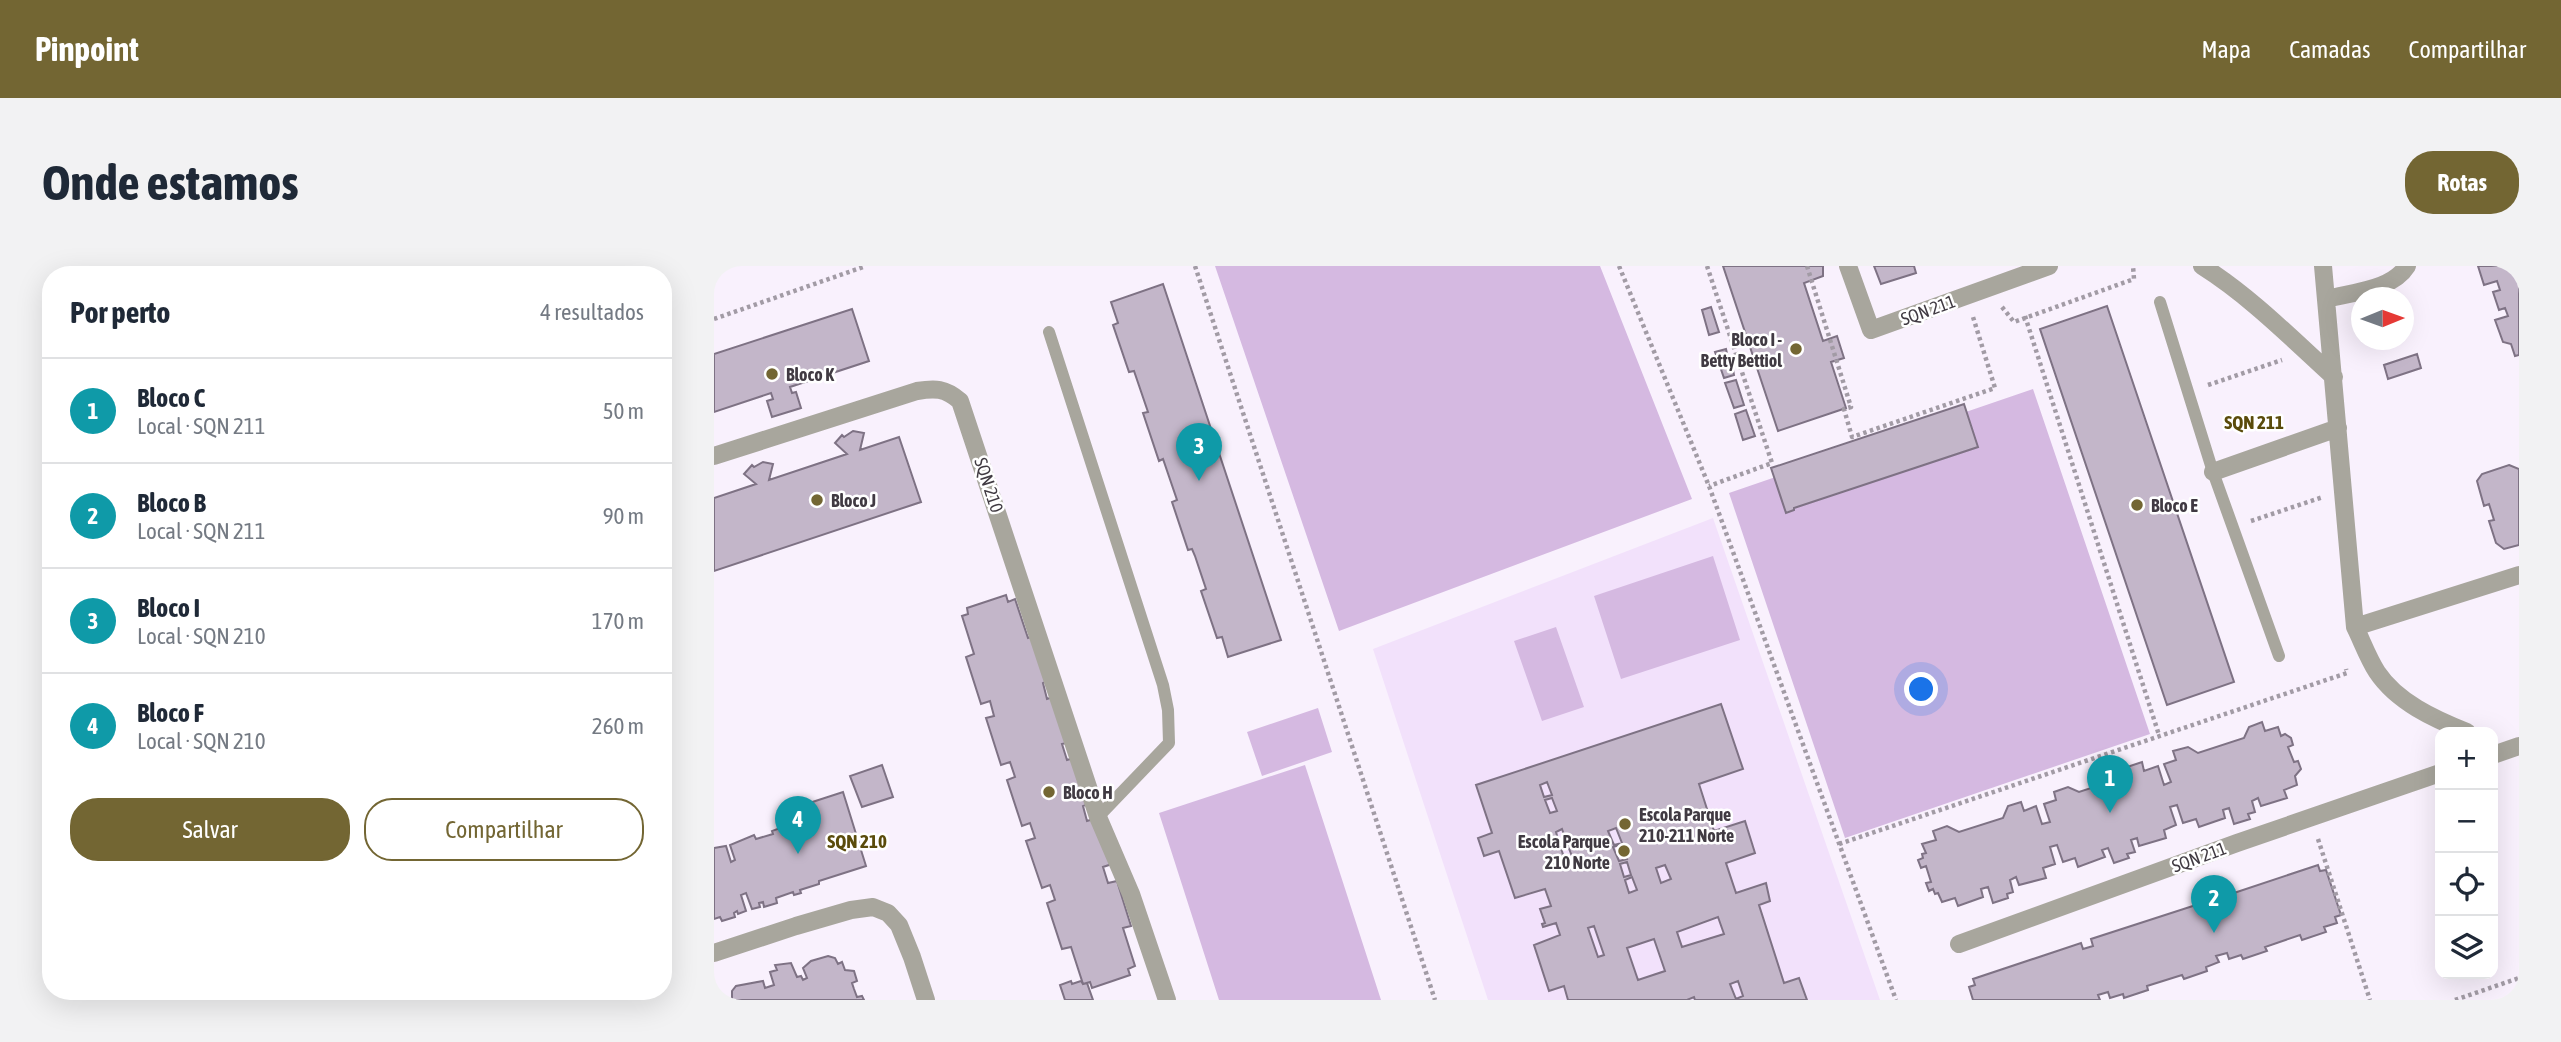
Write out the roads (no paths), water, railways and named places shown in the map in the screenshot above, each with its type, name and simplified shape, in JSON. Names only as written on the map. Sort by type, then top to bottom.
[{"type":"street","name":"SQN 211","points":[[1848,266],[1871,330],[2049,266]]},
{"type":"street","points":[[2202,266],[2249,300],[2334,377]]},
{"type":"street","points":[[2323,266],[2355,627],[2377,672],[2401,697],[2418,709],[2456,727]]},
{"type":"street","points":[[2327,299],[2386,284],[2403,273],[2407,266]]},
{"type":"street","name":"SQN 210","points":[[714,456],[917,391],[934,388],[948,391],[960,401],[1098,817],[1131,894],[1167,1000]]},
{"type":"street","points":[[2213,472],[2338,428]]},
{"type":"street","points":[[2355,627],[2519,575]]},
{"type":"street","name":"SQN 211","points":[[1959,944],[2435,775]]},
{"type":"street","points":[[714,953],[818,919],[873,907],[888,913],[899,925],[926,1000]]},
{"type":"lane","points":[[2160,302],[2213,472],[2279,656]]},
{"type":"lane","points":[[1049,332],[1163,685],[1168,710],[1169,743],[1098,817]]},
{"type":"place","name":"Bloco I - Betty Bettiol","points":[[1796,349]]},
{"type":"place","name":"Bloco K","points":[[772,374]]},
{"type":"place","name":"Bloco I","points":[[1199,481]]},
{"type":"place","name":"Bloco J","points":[[817,500]]},
{"type":"place","name":"Bloco E","points":[[2137,505]]},
{"type":"place","name":"Bloco H","points":[[1049,792]]},
{"type":"place","name":"Bloco C","points":[[2110,813]]},
{"type":"place","name":"Escola Parque 210-211 Norte","points":[[1625,824]]},
{"type":"place","name":"Escola Parque 210 Norte","points":[[1624,851]]},
{"type":"place","name":"Bloco F","points":[[798,854]]},
{"type":"place","name":"Bloco B","points":[[2214,933]]},
{"type":"district","name":"SQN 211","points":[[2254,422]]},
{"type":"district","name":"SQN 210","points":[[857,841]]}]
